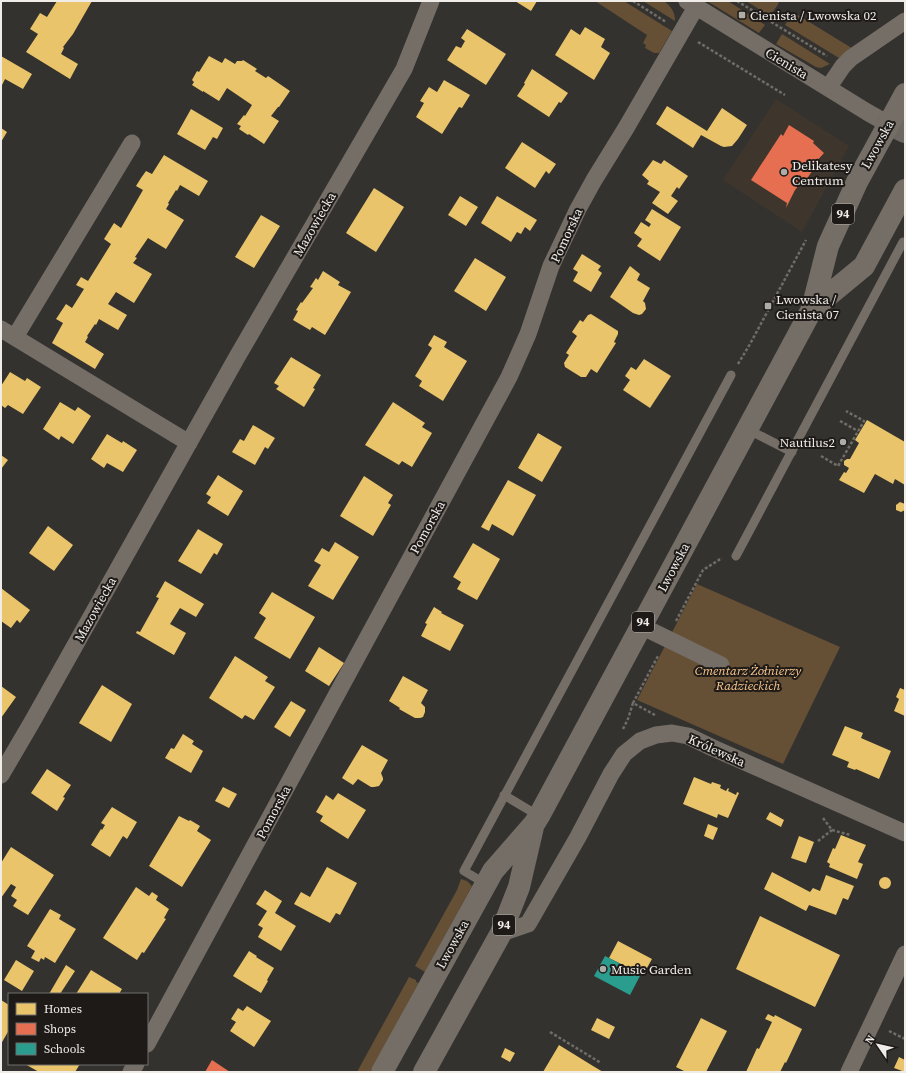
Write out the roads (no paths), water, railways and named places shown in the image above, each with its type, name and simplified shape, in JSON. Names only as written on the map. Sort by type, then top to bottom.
[{"type":"main road","name":"Lwowska","points":[[382,1072],[493,871],[537,820],[812,309],[828,246],[857,182],[897,128],[905,94]]},
{"type":"main road","name":"Lwowska","points":[[812,309],[864,266],[905,190]]},
{"type":"main road","name":"Lwowska","points":[[424,1072],[501,933],[519,887],[537,820]]},
{"type":"street","name":"Mazowiecka","points":[[1,775],[237,357],[404,69],[431,1]]},
{"type":"street","name":"Pomorska","points":[[148,1042],[509,377],[528,334],[551,266],[578,209],[682,32],[692,4]]},
{"type":"street","name":"Cienista","points":[[692,4],[878,119],[897,128]]},
{"type":"street","points":[[828,88],[843,66],[851,58],[905,21]]},
{"type":"street","points":[[132,143],[8,333],[189,443]]},
{"type":"street","points":[[641,626],[721,665]]},
{"type":"street","name":"Królewska","points":[[501,933],[528,924],[575,842],[611,774],[624,754],[640,741],[656,735],[672,733],[688,736],[905,833]]},
{"type":"street","points":[[849,1072],[905,954]]},
{"type":"lane","points":[[736,556],[903,242]]},
{"type":"lane","points":[[486,884],[464,871],[731,375]]},
{"type":"lane","points":[[747,429],[792,452]]},
{"type":"lane","points":[[504,795],[537,820]]},
{"type":"place","name":"Cienista / Lwowska 02","points":[[742,15]]},
{"type":"place","name":"Delikatesy Centrum","points":[[784,172]]},
{"type":"place","name":"Lwowska / Cienista 07","points":[[768,306]]},
{"type":"place","name":"Nautilus2","points":[[843,442]]},
{"type":"place","name":"Music Garden","points":[[603,969]]},
{"type":"park label","name":"Cmentarz Żołnierzy Radzieckich","points":[[748,678]]}]
